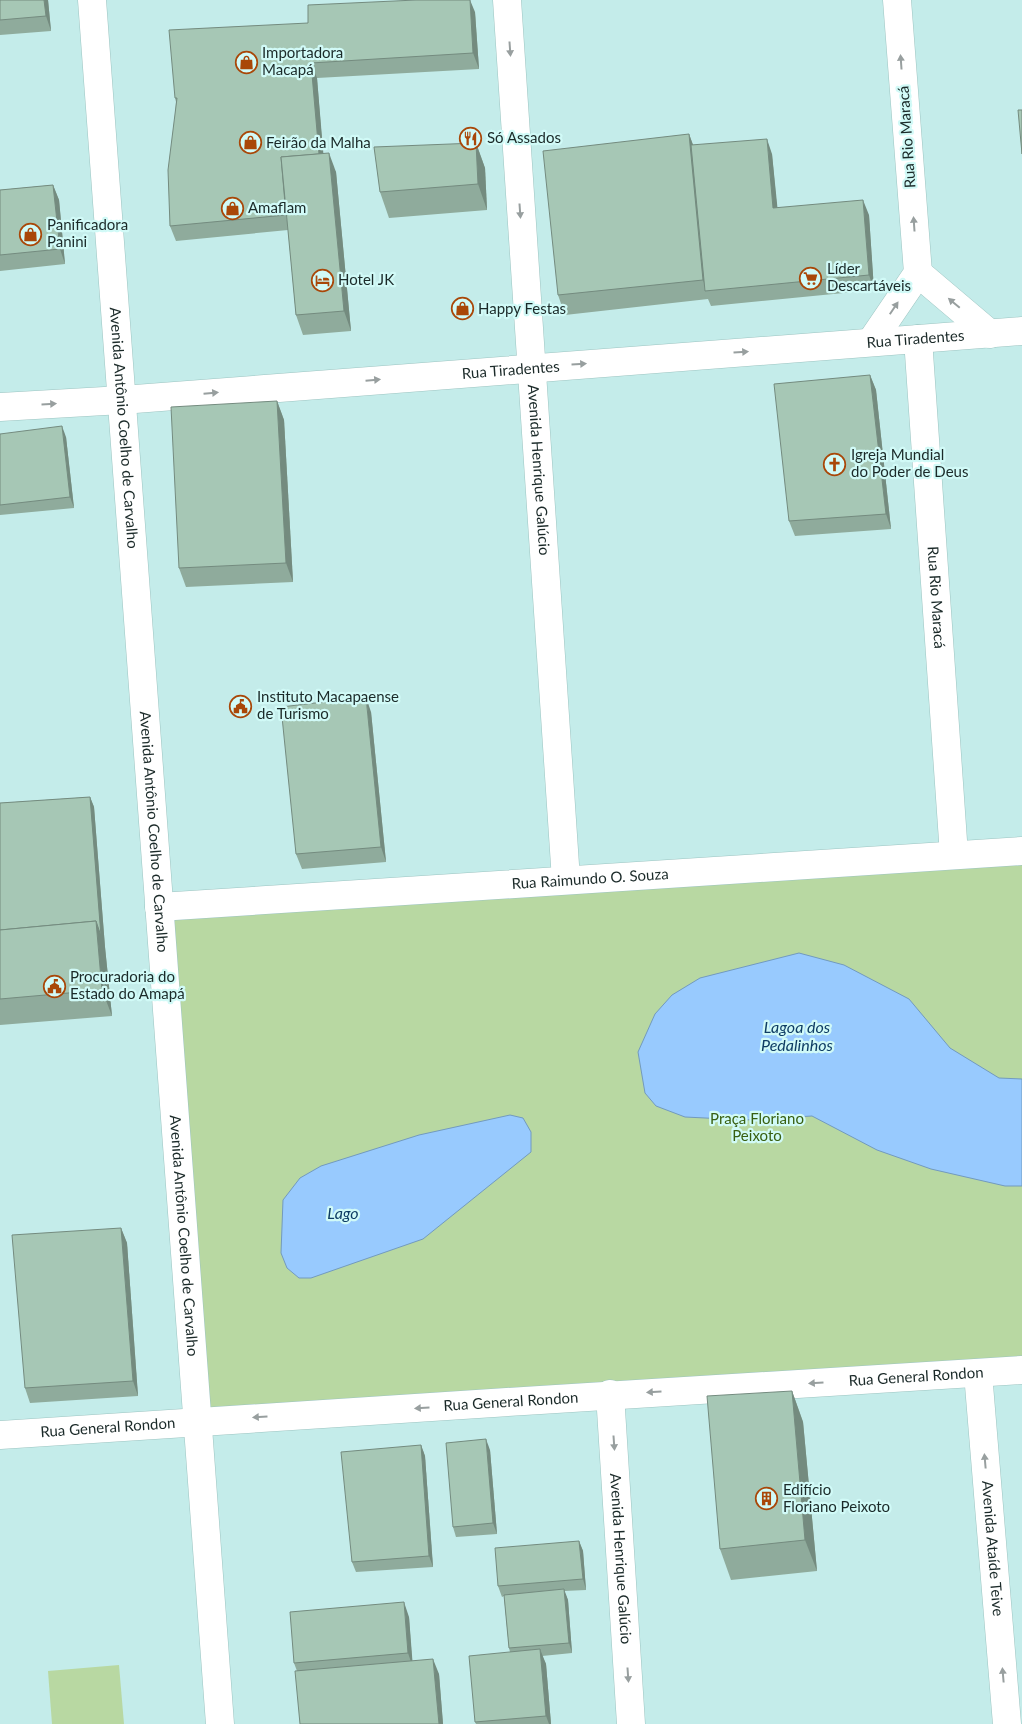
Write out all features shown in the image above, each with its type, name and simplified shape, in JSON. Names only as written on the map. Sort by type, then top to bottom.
[{"type":"street","name":"Avenida Antônio Coelho de Carvalho","points":[[92,0],[220,1724]]},
{"type":"street","name":"Avenida Henrique Galúcio","points":[[507,0],[530,368],[566,880]]},
{"type":"street","name":"Rua Rio Maracá","points":[[896,0],[918,273]]},
{"type":"street","points":[[871,342],[918,273],[990,334]]},
{"type":"street","name":"Rua Tiradentes","points":[[0,407],[122,400],[1022,331]]},
{"type":"street","name":"Rua Rio Maracá","points":[[918,339],[954,855]]},
{"type":"street","name":"Rua Raimundo O. Souza","points":[[159,907],[1022,850]]},
{"type":"street","name":"Rua General Rondon","points":[[0,1435],[198,1421],[446,1407],[610,1394],[1022,1370]]},
{"type":"street","name":"Avenida Ataíde Teive","points":[[978,1373],[1007,1724]]},
{"type":"street","name":"Avenida Henrique Galúcio","points":[[610,1394],[631,1724]]},
{"type":"green space","name":"Praça Floriano Peixoto","points":[[1022,851],[1022,1370],[197,1421],[159,907]]},
{"type":"green space","points":[[119,1665],[124,1724],[52,1724],[48,1671]]},
{"type":"water","name":"Lagoa dos Pedalinhos","points":[[799,953],[844,965],[909,999],[950,1048],[999,1078],[1022,1079],[1022,1186],[1005,1186],[931,1169],[877,1150],[812,1116],[746,1120],[685,1117],[656,1106],[645,1093],[638,1052],[655,1014],[672,995],[700,978]]},
{"type":"water","name":"Lago","points":[[510,1115],[523,1118],[531,1132],[531,1152],[423,1239],[311,1278],[299,1278],[287,1268],[281,1253],[283,1200],[300,1178],[321,1166],[419,1135]]},
{"type":"building","points":[[0,0],[44,0],[46,16],[0,20]]},
{"type":"building","points":[[416,0],[470,0],[473,53],[311,63],[319,154],[281,157],[286,215],[170,226],[168,170],[177,98],[175,98],[169,30],[308,23],[308,5]]},
{"type":"building","points":[[1018,110],[1022,110],[1022,154]]},
{"type":"building","points":[[689,134],[703,280],[558,295],[543,151]]},
{"type":"building","points":[[767,139],[773,208],[863,200],[869,275],[705,291],[691,145]]},
{"type":"building","points":[[476,143],[478,184],[380,192],[374,147]]},
{"type":"building","name":"Hotel JK","points":[[329,153],[344,311],[296,315],[281,157]]},
{"type":"building","name":"Panificadora Panini","points":[[53,185],[60,249],[0,255],[0,190]]},
{"type":"building","name":"Igreja Mundial do Poder de Deus","points":[[870,375],[886,514],[789,521],[774,384]]},
{"type":"building","points":[[277,401],[286,563],[179,568],[171,407]]},
{"type":"building","points":[[62,426],[70,497],[0,505],[0,434]]},
{"type":"building","points":[[366,697],[381,847],[296,854],[281,707]]},
{"type":"building","points":[[90,797],[101,936],[96,921],[0,930],[0,803]]},
{"type":"building","points":[[96,921],[102,990],[0,999],[0,930]]},
{"type":"building","points":[[121,1228],[133,1381],[25,1388],[12,1235]]},
{"type":"building","name":"Edifício Floriano Peixoto","points":[[792,1391],[805,1540],[720,1549],[707,1396]]},
{"type":"building","points":[[486,1439],[493,1523],[453,1527],[446,1443]]},
{"type":"building","points":[[421,1445],[429,1556],[352,1562],[341,1452]]},
{"type":"building","points":[[579,1541],[583,1579],[498,1586],[495,1548]]},
{"type":"building","points":[[564,1589],[569,1643],[509,1648],[504,1595]]},
{"type":"building","points":[[404,1602],[408,1653],[294,1663],[290,1612]]},
{"type":"building","points":[[540,1649],[546,1716],[475,1722],[469,1656]]},
{"type":"building","points":[[433,1659],[439,1724],[300,1724],[295,1671]]},
{"type":"place","name":"Importadora Macapá","points":[[246,62]]},
{"type":"place","name":"Só Assados","points":[[471,138]]},
{"type":"place","name":"Feirão da Malha","points":[[250,143]]},
{"type":"place","name":"Amaflam","points":[[232,208]]},
{"type":"place","name":"Panificadora Panini","points":[[31,234]]},
{"type":"place","name":"Líder Descartáveis","points":[[811,278]]},
{"type":"place","name":"Hotel JK","points":[[322,280]]},
{"type":"place","name":"Happy Festas","points":[[462,309]]},
{"type":"place","name":"Igreja Mundial do Poder de Deus","points":[[835,464]]},
{"type":"place","name":"Instituto Macapaense de Turismo","points":[[241,706]]},
{"type":"place","name":"Procuradoria do Estado do Amapá","points":[[54,986]]},
{"type":"place","name":"Edifício Floriano Peixoto","points":[[767,1499]]}]
